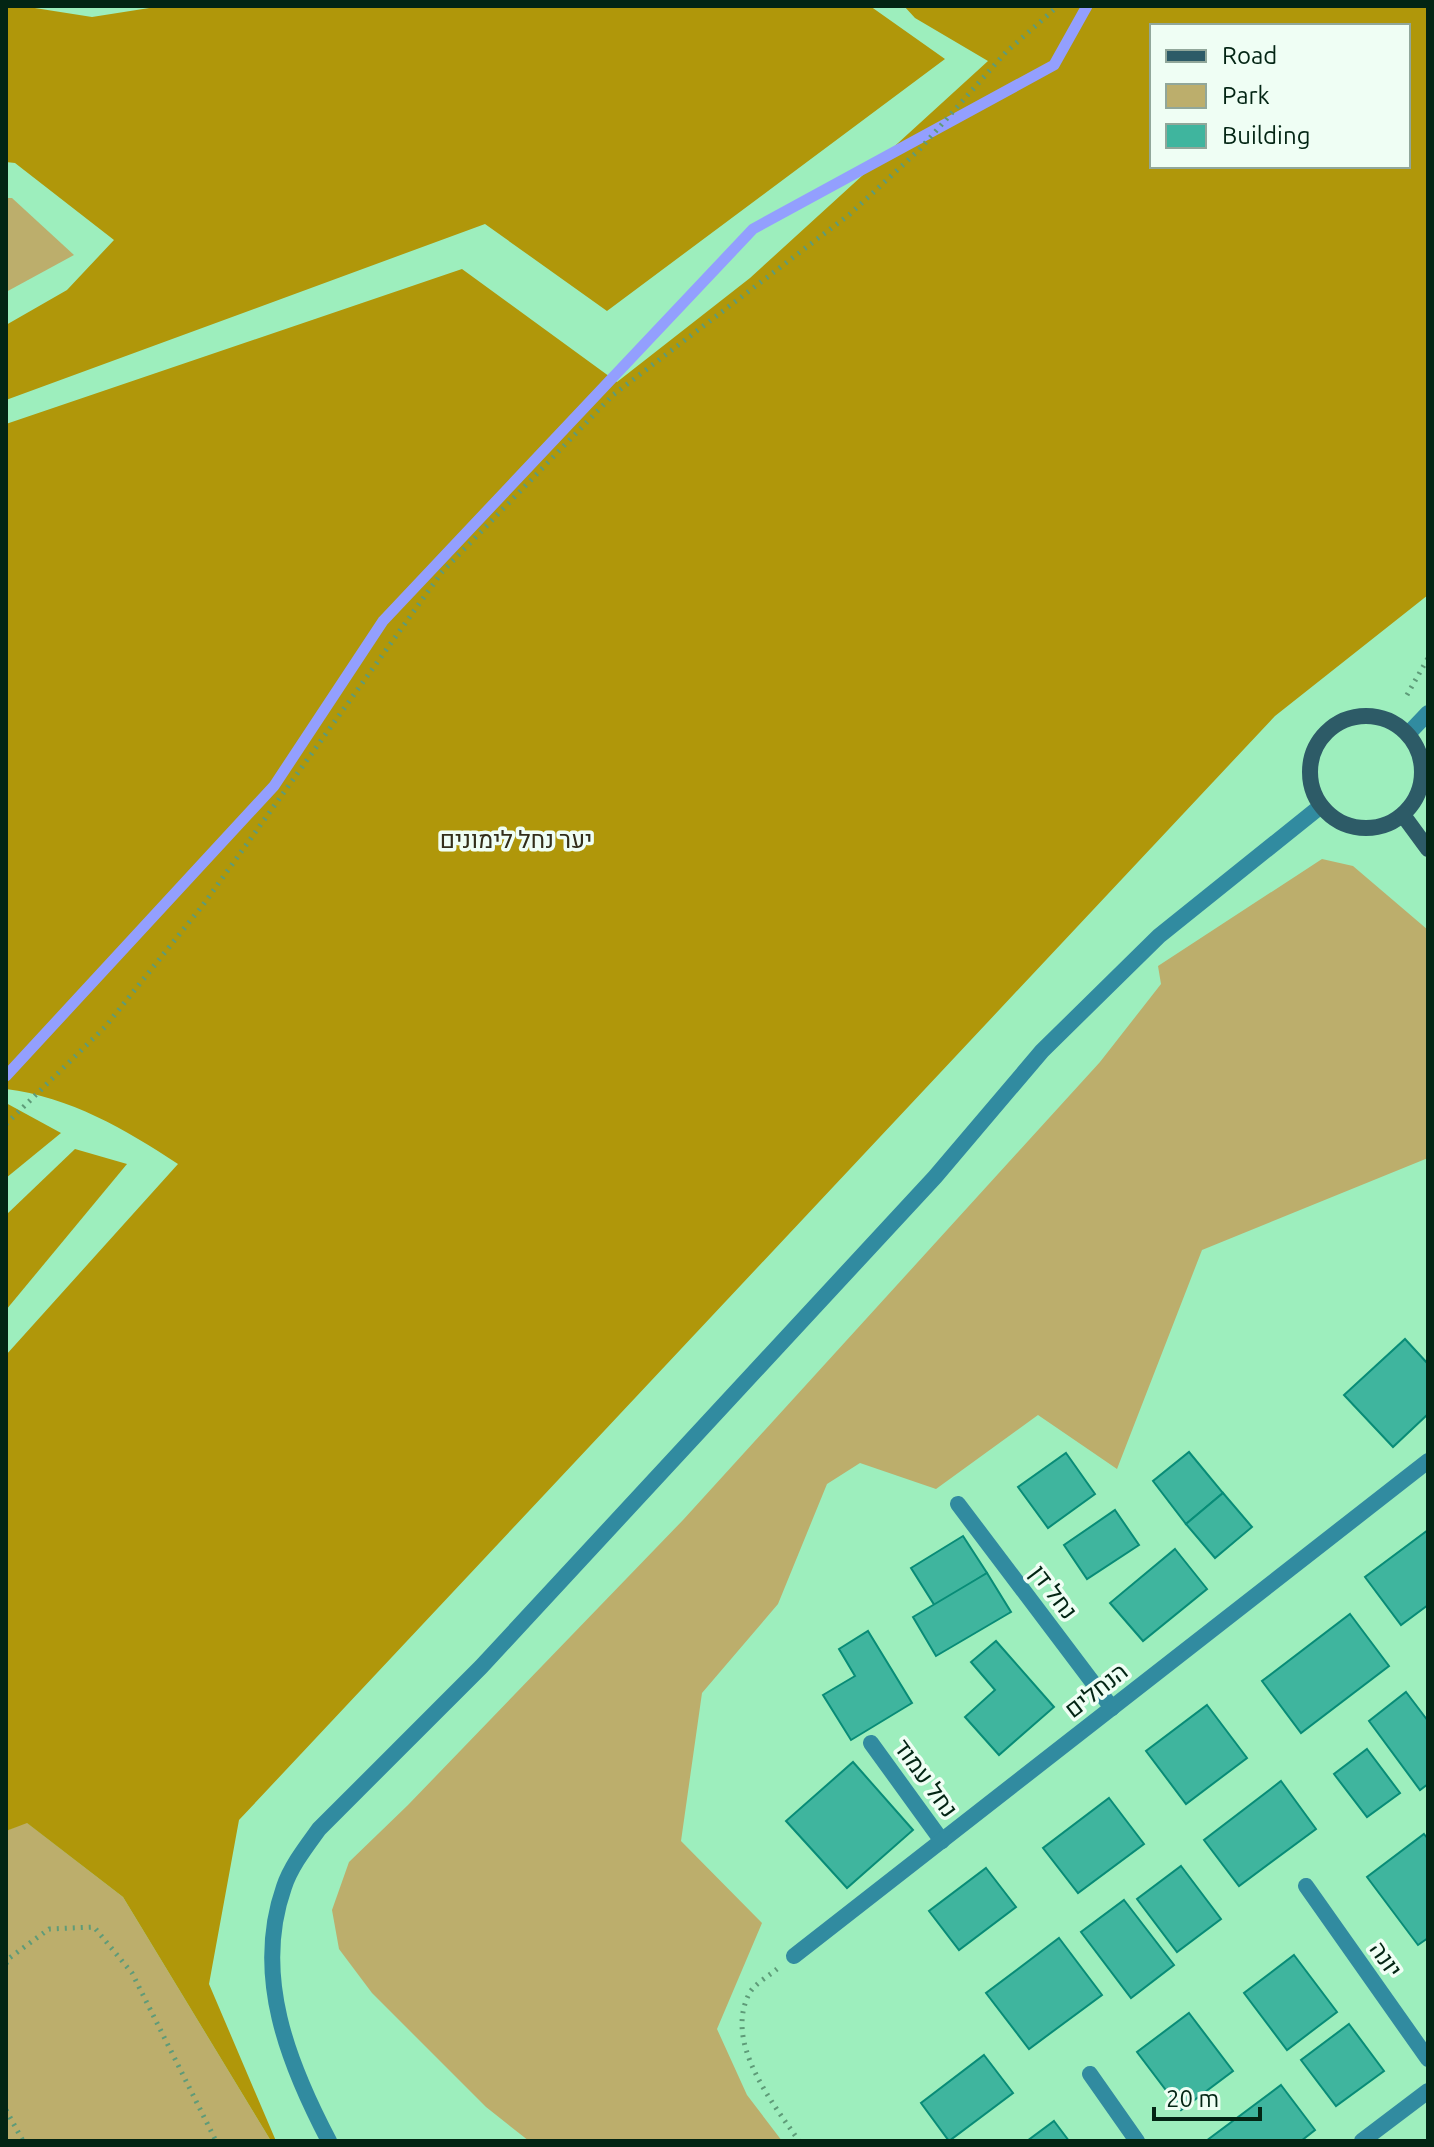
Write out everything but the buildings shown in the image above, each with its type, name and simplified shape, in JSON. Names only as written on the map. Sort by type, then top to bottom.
[{"type":"street","points":[[1408,734],[1428,713]]},
{"type":"street","points":[[1353,717],[1380,718],[1408,734],[1418,749],[1423,767],[1422,785],[1415,801],[1403,815],[1387,825],[1369,829],[1350,827],[1334,819],[1321,806],[1314,794],[1310,767],[1313,753],[1328,731],[1353,717]]},
{"type":"street","points":[[329,2141],[303,2092],[289,2054],[273,1985],[272,1945],[284,1885],[319,1829],[502,1644],[935,1177],[1042,1051],[1159,936],[1321,806]]},
{"type":"street","points":[[1403,815],[1428,849]]},
{"type":"street","name":"הנחלים","points":[[794,1956],[1428,1461]]},
{"type":"street","name":"נחל דן","points":[[958,1504],[1112,1708]]},
{"type":"street","name":"נחל עמוד","points":[[871,1743],[942,1841]]},
{"type":"street","name":"יונה","points":[[1306,1886],[1428,2059]]},
{"type":"street","points":[[1090,2074],[1137,2141]]},
{"type":"street","points":[[1362,2141],[1428,2091]]},
{"type":"path","points":[[6,1124],[105,1027],[203,905],[442,572],[613,395],[850,214],[919,150],[1006,52],[1058,6]]},
{"type":"path","points":[[1393,723],[1428,658]]},
{"type":"path","points":[[6,1964],[8,1959],[49,1929],[94,1927],[132,1973],[216,2141]]},
{"type":"path","points":[[794,1956],[749,1992],[740,2025],[756,2078],[799,2141]]},
{"type":"path","points":[[6,2110],[23,2141]]},
{"type":"green space","points":[[6,6],[92,17],[162,6],[870,6],[945,59],[607,311],[485,224],[6,400],[6,325],[67,290],[114,240],[15,163],[6,162]]},
{"type":"green space","name":"יער נחל לימונים","points":[[904,6],[1428,6],[1428,595],[1275,716],[239,1820],[209,1984],[276,2141],[271,2141],[123,1897],[27,1823],[6,1831],[6,1355],[178,1164],[96,1116],[52,1099],[6,1089],[6,424],[462,269],[617,382],[750,278],[988,61],[915,18]]},
{"type":"green space","points":[[6,198],[12,198],[74,255],[6,292]]},
{"type":"green space","points":[[1322,859],[1353,866],[1428,930],[1428,1158],[1202,1250],[1117,1469],[1038,1415],[936,1489],[860,1463],[827,1484],[778,1604],[702,1693],[681,1841],[762,1923],[717,2029],[747,2095],[782,2141],[529,2141],[486,2107],[372,1993],[339,1949],[332,1910],[349,1862],[683,1520],[1100,1062],[1161,984],[1158,966]]},
{"type":"green space","points":[[6,1103],[61,1133],[6,1178]]},
{"type":"green space","points":[[75,1149],[127,1164],[6,1310],[6,1215]]},
{"type":"green space","points":[[26,1822],[123,1897],[271,2141],[6,2141],[6,1831]]},
{"type":"waterway","points":[[6,1076],[274,786],[383,621],[753,229],[1054,65],[1087,6]]}]
